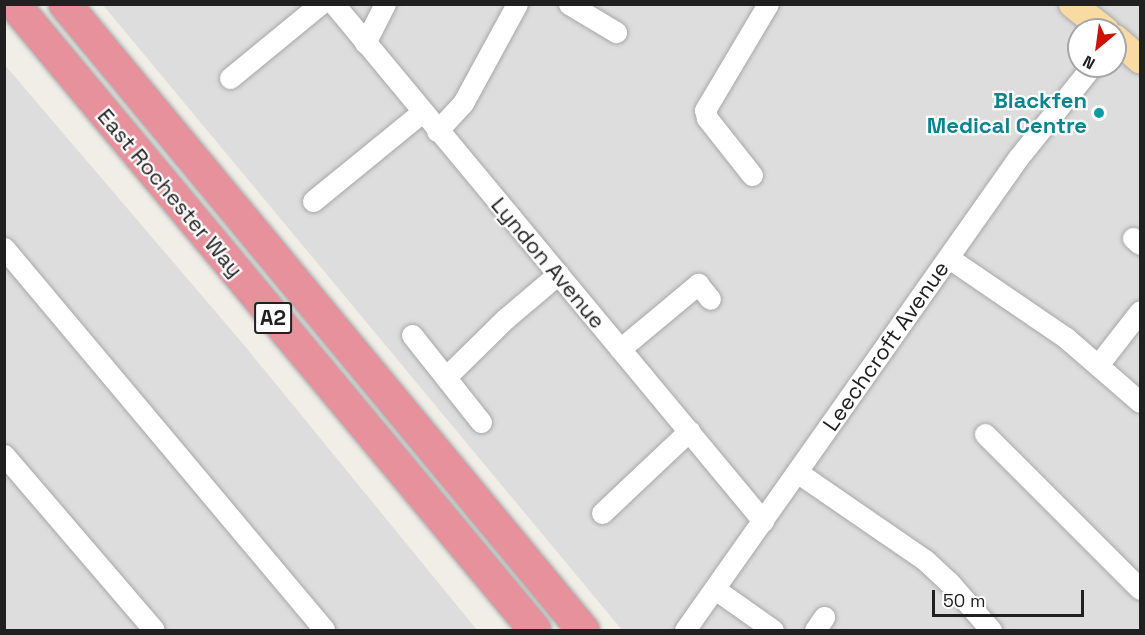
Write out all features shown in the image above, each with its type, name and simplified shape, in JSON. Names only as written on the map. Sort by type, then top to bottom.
[{"type":"highway","name":"East Rochester Way","points":[[14,4],[535,630]]},
{"type":"highway","name":"East Rochester Way","points":[[64,4],[583,630]]},
{"type":"main road","points":[[1072,4],[1090,18]]},
{"type":"main road","points":[[1127,47],[1140,57]]},
{"type":"street","points":[[365,43],[385,4]]},
{"type":"street","points":[[437,131],[463,103],[517,4]]},
{"type":"street","points":[[569,4],[616,32]]},
{"type":"street","points":[[752,175],[707,118],[705,110],[768,4]]},
{"type":"street","points":[[230,78],[330,6]]},
{"type":"street","name":"Lyndon Avenue","points":[[330,6],[365,43],[763,521]]},
{"type":"street","name":"Leechcroft Avenue","points":[[685,630],[1018,158],[1082,78]]},
{"type":"street","points":[[313,201],[422,112]]},
{"type":"street","points":[[4,248],[324,630]]},
{"type":"street","points":[[949,258],[1065,338],[1140,402]]},
{"type":"street","points":[[446,377],[505,318],[558,274]]},
{"type":"street","points":[[620,349],[698,284],[710,298]]},
{"type":"street","points":[[1098,365],[1140,311]]},
{"type":"street","points":[[412,335],[481,422]]},
{"type":"street","points":[[602,513],[689,431]]},
{"type":"street","points":[[986,434],[1139,584]]},
{"type":"street","points":[[4,455],[154,630]]},
{"type":"street","points":[[798,472],[925,560],[949,582],[991,630]]},
{"type":"street","points":[[715,589],[773,630]]},
{"type":"shaded area","points":[[103,5],[1140,5],[1140,630],[622,630]]},
{"type":"shaded area","points":[[4,64],[244,345],[477,630],[5,630]]},
{"type":"place","name":"Blackfen Medical Centre","points":[[1099,113]]}]
